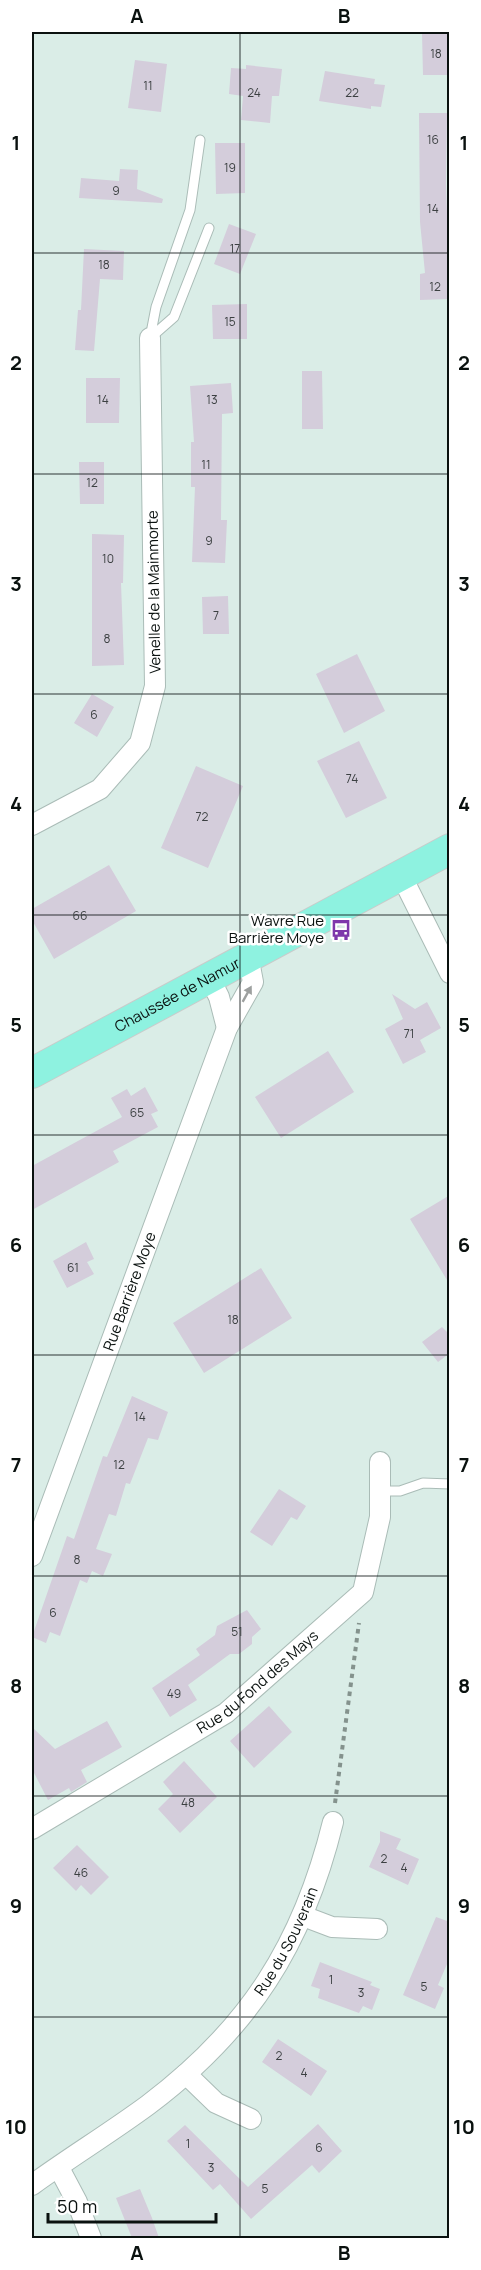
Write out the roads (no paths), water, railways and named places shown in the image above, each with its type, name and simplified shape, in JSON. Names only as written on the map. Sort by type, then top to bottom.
[{"type":"main road","name":"Chaussée de Namur","points":[[32,1073],[450,849]]},
{"type":"street","name":"Venelle de la Mainmorte","points":[[32,825],[100,789],[140,743],[155,686],[150,338]]},
{"type":"street","points":[[401,875],[450,973]]},
{"type":"street","name":"Rue Barrière Moye","points":[[32,1556],[227,1028],[253,982],[248,956]]},
{"type":"street","points":[[209,977],[219,997],[227,1028]]},
{"type":"street","points":[[380,1462],[381,1491]]},
{"type":"street","name":"Rue du Fond des Mays","points":[[32,1829],[226,1713],[363,1592],[380,1517],[381,1491]]},
{"type":"street","name":"Rue du Souverain","points":[[32,2185],[147,2106],[186,2074],[256,2000],[278,1968],[303,1916],[333,1822]]},
{"type":"street","points":[[303,1916],[332,1927],[377,1929]]},
{"type":"street","points":[[186,2074],[216,2103],[251,2119]]},
{"type":"street","points":[[59,2168],[91,2238]]},
{"type":"lane","points":[[150,338],[156,308],[190,210],[200,140]]},
{"type":"lane","points":[[150,338],[174,317],[209,228]]},
{"type":"lane","points":[[381,1491],[399,1491],[423,1483],[450,1484]]},
{"type":"place","name":"Wavre Rue Barrière Moye","points":[[341,930]]}]
